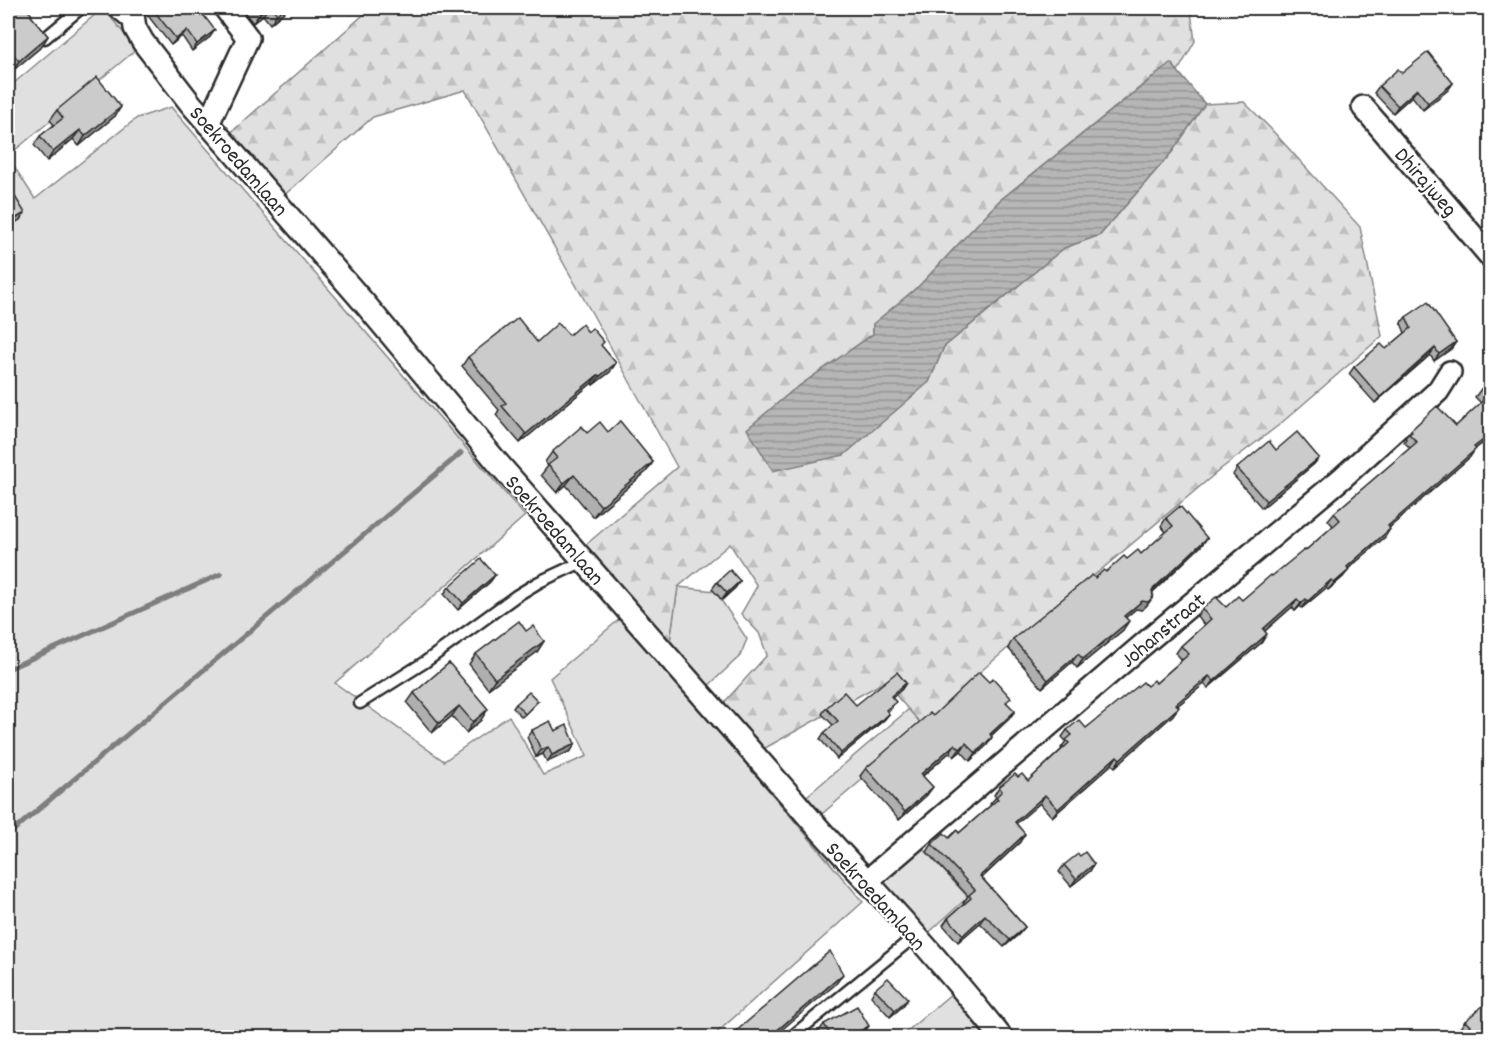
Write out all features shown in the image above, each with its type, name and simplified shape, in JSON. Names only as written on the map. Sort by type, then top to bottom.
[{"type":"street","name":"Soekroedamlaan","points":[[132,8],[135,28],[143,42],[208,124],[359,297],[497,462],[824,837],[867,881],[970,998],[1002,1038]]},
{"type":"street","points":[[208,124],[248,38],[225,8]]},
{"type":"street","name":"Dhirajweg","points":[[1363,107],[1491,256]]},
{"type":"street","name":"Johanstraat","points":[[867,881],[1342,478],[1438,391],[1450,372]]},
{"type":"lane","points":[[45,38],[81,8]]},
{"type":"lane","points":[[111,8],[135,28]]},
{"type":"lane","points":[[360,703],[425,662],[516,596],[539,582],[584,561]]},
{"type":"lane","points":[[790,1038],[915,936]]},
{"type":"green space","points":[[103,8],[137,49],[8,156],[8,88]]},
{"type":"green space","points":[[371,8],[1188,8],[1191,12],[1195,41],[1178,71],[1170,63],[999,201],[920,285],[873,324],[873,334],[792,391],[747,430],[929,382],[944,347],[1064,248],[1100,235],[1172,152],[1205,104],[1244,102],[1360,227],[1382,336],[1279,425],[1222,468],[1008,648],[924,727],[884,682],[758,752],[720,707],[767,655],[759,633],[741,614],[757,586],[730,544],[678,587],[669,648],[582,548],[677,467],[465,90],[373,117],[281,198],[227,136]]},
{"type":"green space","points":[[171,107],[525,516],[335,683],[444,761],[509,716],[543,775],[587,756],[550,678],[622,617],[863,902],[712,1037],[8,1037],[8,157],[35,199],[137,118]]},
{"type":"green space","points":[[678,587],[715,591],[747,639],[740,656],[705,689],[669,648]]},
{"type":"green space","points":[[909,709],[924,727],[816,819],[801,801]]},
{"type":"green space","points":[[919,844],[968,897],[923,938],[883,888],[886,875]]},
{"type":"green space","points":[[952,993],[989,1038],[899,1038]]},
{"type":"shaded area","points":[[1171,63],[1205,104],[1172,152],[1100,235],[1064,248],[944,347],[929,382],[844,455],[773,471],[747,429],[792,391],[873,334],[873,324],[920,285],[999,201]]},
{"type":"building","points":[[13,8],[26,8],[48,36],[19,61],[8,48],[8,12]]},
{"type":"building","points":[[152,8],[198,8],[215,30],[197,44],[187,30],[176,39]]},
{"type":"building","points":[[256,8],[267,8],[260,13]]},
{"type":"building","points":[[272,8],[284,8],[277,14]]},
{"type":"building","points":[[1428,52],[1453,83],[1428,103],[1417,89],[1398,106],[1379,86],[1398,69],[1402,73]]},
{"type":"building","points":[[97,77],[121,107],[85,136],[80,130],[53,152],[40,136],[63,118],[57,110]]},
{"type":"building","points":[[14,195],[25,213],[8,223],[8,198]]},
{"type":"building","points":[[1428,302],[1456,342],[1439,354],[1435,348],[1380,397],[1354,367],[1381,344],[1386,349],[1411,328],[1406,317]]},
{"type":"building","points":[[518,318],[537,342],[558,323],[569,335],[582,324],[588,332],[592,328],[604,342],[601,345],[616,363],[526,434],[502,406],[506,403],[468,357]]},
{"type":"building","points":[[1491,381],[1491,434],[1388,526],[1390,529],[1347,567],[1349,570],[1334,583],[1331,580],[1308,601],[1306,599],[1301,603],[1297,599],[1263,629],[1267,634],[1214,681],[1209,676],[1176,704],[1179,707],[1120,759],[1117,756],[1058,809],[1045,795],[1015,822],[1025,834],[980,876],[1025,927],[1010,940],[985,915],[963,935],[948,918],[971,898],[969,895],[975,890],[932,844],[944,833],[949,838],[957,830],[959,833],[998,799],[996,797],[1002,791],[999,787],[1015,774],[1018,777],[1022,774],[1028,781],[1069,743],[1066,740],[1072,735],[1067,730],[1079,720],[1086,728],[1143,682],[1147,686],[1154,680],[1156,683],[1189,654],[1181,646],[1211,619],[1202,609],[1216,597],[1226,607],[1238,596],[1242,600],[1271,575],[1305,551],[1340,520],[1334,513],[1417,442],[1409,434],[1411,430],[1437,406],[1456,426],[1487,397],[1481,389]]},
{"type":"building","points":[[620,421],[653,462],[601,506],[574,475],[564,483],[548,465],[557,458],[552,452],[582,426],[587,433],[600,422],[608,432]]},
{"type":"building","points":[[1297,432],[1319,458],[1266,501],[1237,468],[1269,441],[1276,450]]},
{"type":"building","points":[[1180,506],[1207,538],[1152,590],[1153,597],[1148,602],[1142,601],[1124,616],[1129,621],[1083,659],[1078,654],[1048,680],[1013,639],[1092,575],[1095,578],[1104,570],[1106,572],[1124,556],[1127,559],[1138,550],[1141,554],[1173,526],[1166,518]]},
{"type":"building","points":[[481,559],[495,575],[463,603],[449,587]]},
{"type":"building","points":[[730,570],[740,581],[727,593],[717,582]]},
{"type":"building","points":[[519,621],[526,631],[533,626],[544,641],[495,679],[476,654]]},
{"type":"building","points":[[449,663],[488,709],[473,722],[459,706],[439,723],[414,693]]},
{"type":"building","points":[[897,672],[906,683],[891,696],[896,702],[886,710],[889,714],[841,753],[824,733],[838,721],[826,708],[844,692],[856,705]]},
{"type":"building","points":[[979,672],[989,682],[993,678],[1011,698],[1006,702],[1015,711],[990,734],[992,737],[976,753],[966,743],[960,749],[955,744],[921,774],[933,787],[905,812],[866,768],[930,713],[933,716]]},
{"type":"building","points":[[529,692],[538,701],[525,714],[516,704]]},
{"type":"building","points":[[550,721],[555,731],[567,725],[575,744],[552,755],[548,747],[541,750],[532,730]]},
{"type":"building","points":[[1085,852],[1094,864],[1076,879],[1064,865],[1078,854],[1080,856]]},
{"type":"building","points":[[830,951],[843,974],[768,1038],[728,1038]]},
{"type":"building","points":[[888,978],[908,999],[895,1010],[875,989]]},
{"type":"building","points":[[1491,1003],[1491,1038],[1464,1038],[1473,1029],[1465,1021],[1485,1004],[1487,1006]]},
{"type":"building","points":[[857,1006],[869,1026],[848,1038],[832,1038],[824,1024]]},
{"type":"waterway","points":[[8,835],[461,453]]},
{"type":"waterway","points":[[8,669],[221,574]]}]
